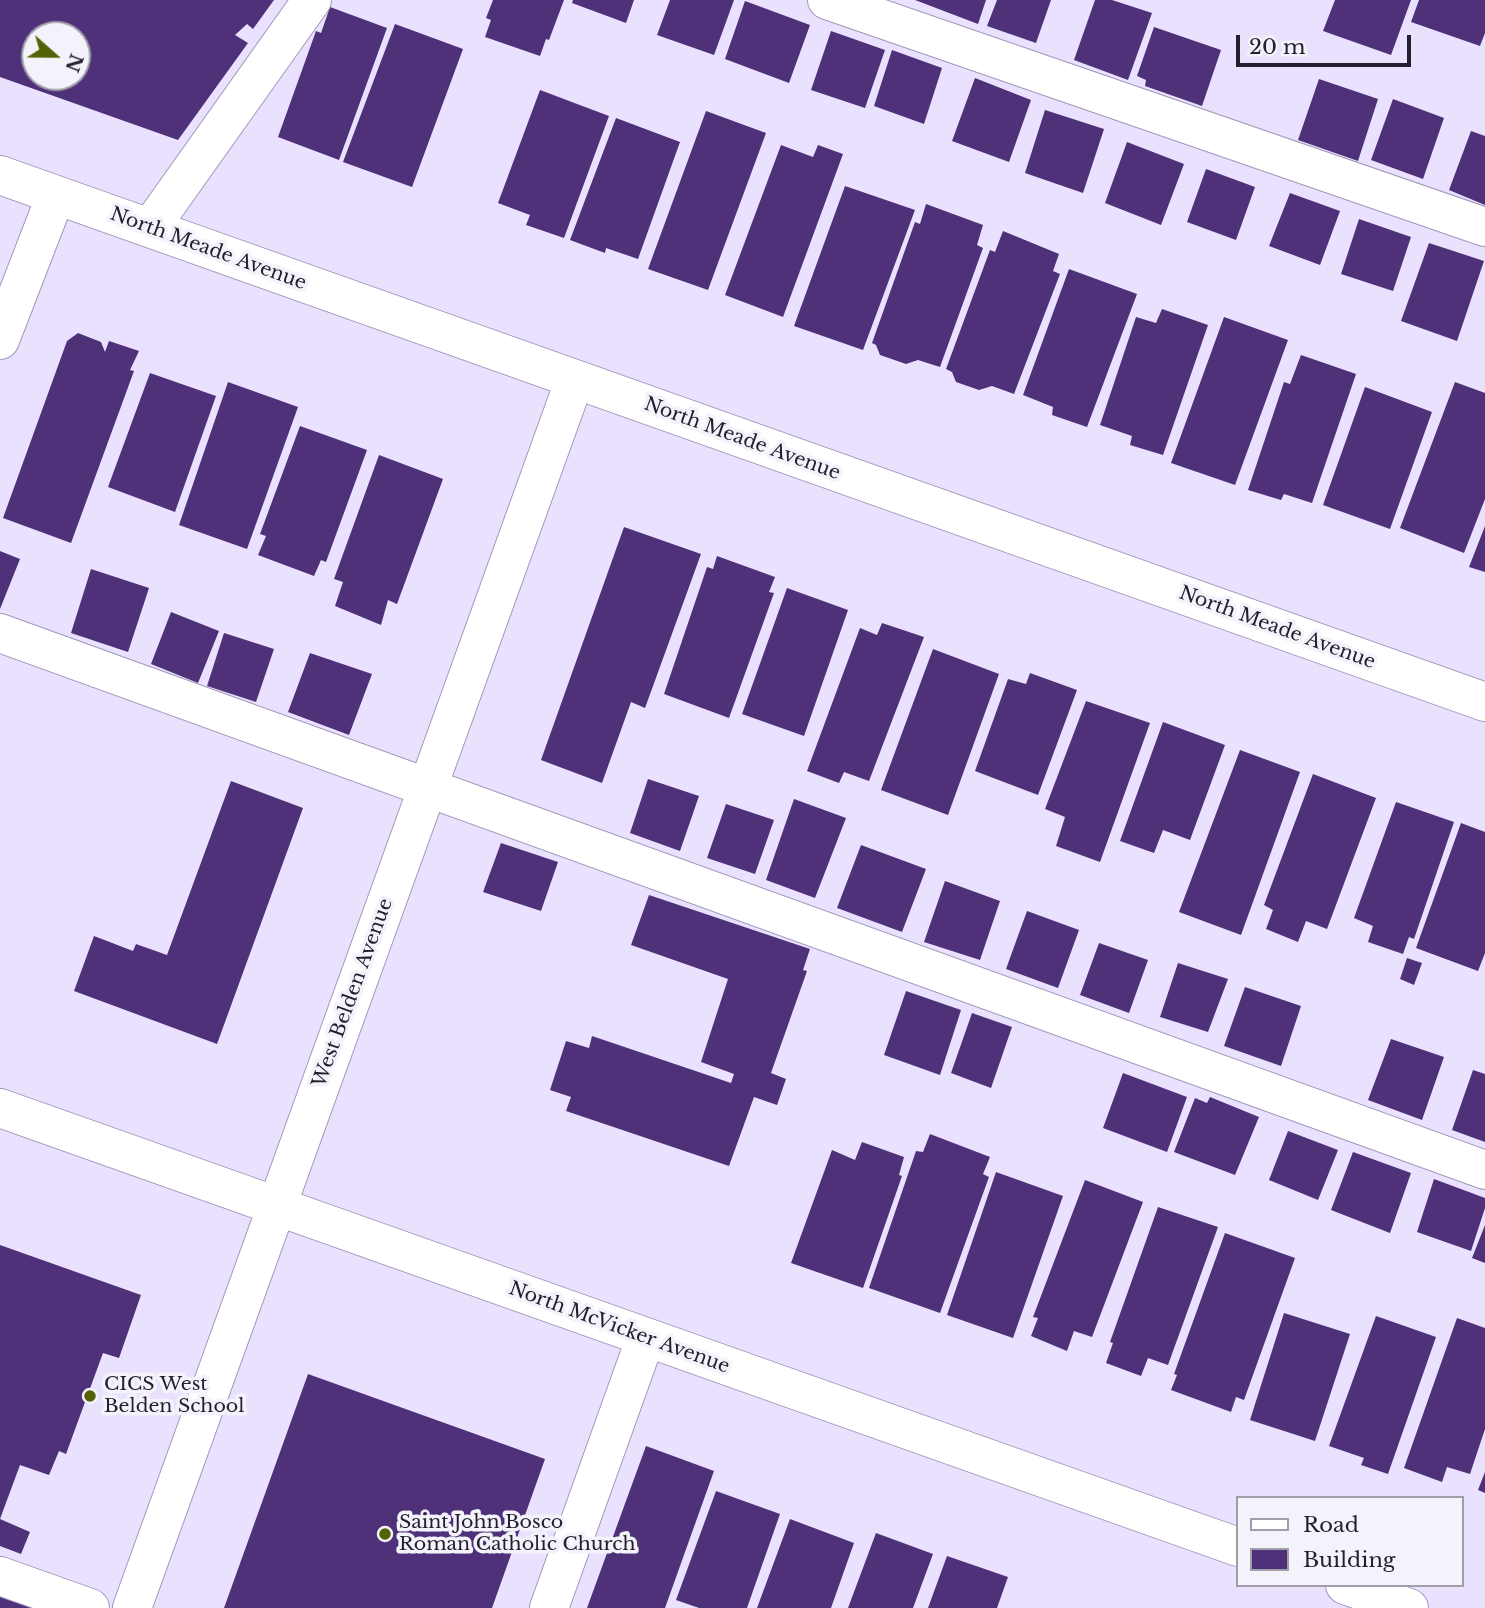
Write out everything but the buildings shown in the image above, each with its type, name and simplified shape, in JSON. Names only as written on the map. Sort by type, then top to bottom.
[{"type":"street","points":[[150,228],[312,0]]},
{"type":"street","points":[[827,0],[1485,227]]},
{"type":"street","name":"North Meade Avenue","points":[[0,175],[1485,702]]},
{"type":"street","points":[[0,340],[57,195]]},
{"type":"street","name":"West Belden Avenue","points":[[132,1608],[575,379]]},
{"type":"street","points":[[0,633],[1485,1170]]},
{"type":"street","name":"North McVicker Avenue","points":[[0,1108],[1236,1547]]},
{"type":"street","points":[[549,1608],[646,1337]]},
{"type":"street","points":[[0,1576],[90,1608]]},
{"type":"street","points":[[1351,1587],[1409,1608]]},
{"type":"place","name":"CICS West Belden School","points":[[90,1396]]},
{"type":"place","name":"Saint John Bosco Roman Catholic Church","points":[[385,1534]]}]
